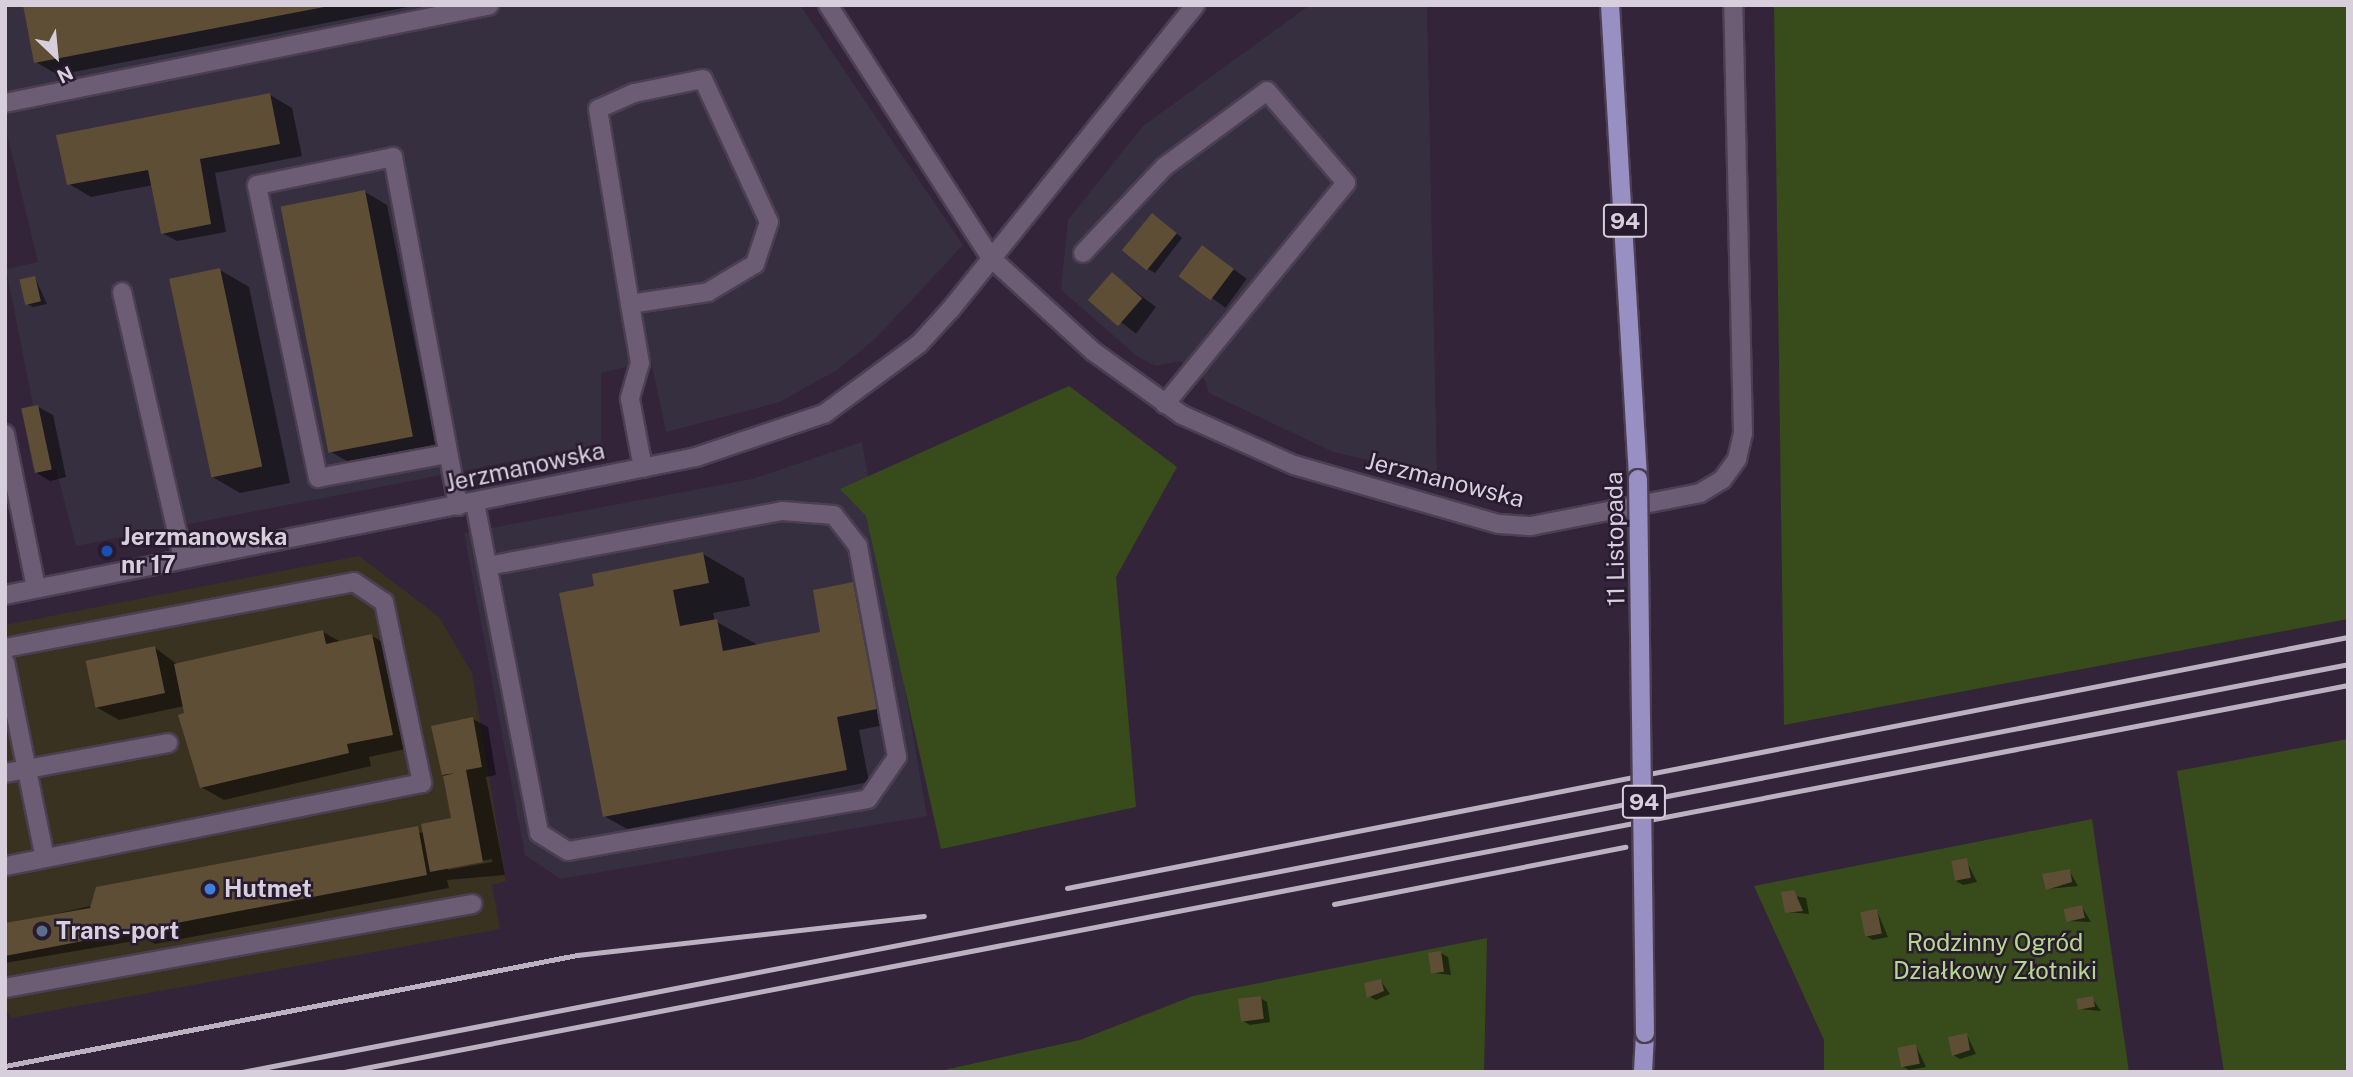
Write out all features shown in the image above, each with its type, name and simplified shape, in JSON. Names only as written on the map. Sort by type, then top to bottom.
[{"type":"main road","name":"11 Listopada","points":[[1610,5],[1637,436],[1645,1033],[1643,1072]]},
{"type":"street","points":[[5,103],[489,5]]},
{"type":"street","points":[[828,5],[991,258]]},
{"type":"street","name":"Jerzmanowska","points":[[5,595],[183,558],[466,505],[743,447],[824,414],[919,344],[1195,5]]},
{"type":"street","name":"Jerzmanowska","points":[[991,258],[1094,352],[1166,404],[1294,465],[1499,524],[1581,520],[1712,487],[1737,459],[1743,433],[1733,5]]},
{"type":"street","points":[[630,304],[708,292],[755,264],[769,222],[703,79],[634,93],[598,108],[630,304],[640,363],[630,399],[643,468]]},
{"type":"street","points":[[1083,253],[1164,167],[1267,91],[1346,183],[1166,404]]},
{"type":"street","points":[[447,454],[318,478],[257,185],[393,157],[447,454],[488,566],[539,832],[568,851],[868,799],[897,757],[858,546],[834,515],[782,511],[488,566]]},
{"type":"street","points":[[122,292],[183,558]]},
{"type":"street","points":[[5,434],[36,588]]},
{"type":"street","points":[[5,648],[354,582],[384,602],[422,783],[5,866]]},
{"type":"street","points":[[5,662],[45,858]]},
{"type":"street","points":[[5,774],[168,743]]},
{"type":"street","points":[[5,988],[473,904]]},
{"type":"shaded area","points":[[5,5],[800,5],[963,245],[875,339],[837,370],[780,402],[666,432],[651,361],[601,373],[601,444],[76,546],[56,469],[34,473],[21,408],[33,405],[6,269],[38,262],[5,126]]},
{"type":"shaded area","points":[[1310,5],[1427,5],[1437,476],[1333,452],[1209,393],[1205,380],[1180,361],[1156,366],[1138,357],[1061,290],[1068,220],[1143,126]]},
{"type":"shaded area","points":[[862,442],[927,816],[560,879],[525,855],[464,533],[752,479]]},
{"type":"shaded area","points":[[359,556],[439,617],[472,673],[506,881],[492,885],[500,929],[11,1018],[5,1007],[5,625]]},
{"type":"green space","points":[[1774,5],[2348,5],[2348,619],[1784,725]]},
{"type":"green space","points":[[1069,386],[1177,467],[1116,577],[1136,807],[941,849],[866,516],[840,489]]},
{"type":"green space","points":[[2348,739],[2348,1072],[2224,1072],[2177,771]]},
{"type":"green space","name":"Rodzinny Ogród Działkowy Złotniki","points":[[2092,819],[2129,1072],[1824,1072],[1824,1040],[1754,886]]},
{"type":"green space","points":[[1487,938],[1484,1072],[935,1072],[1080,1040],[1193,996]]},
{"type":"building","points":[[23,5],[324,5],[324,7],[34,63]]},
{"type":"building","points":[[270,93],[280,144],[200,159],[211,224],[161,234],[148,170],[67,185],[56,135]]},
{"type":"building","points":[[365,190],[413,436],[328,453],[281,206]]},
{"type":"building","points":[[1152,213],[1177,233],[1147,270],[1122,250]]},
{"type":"building","points":[[1202,245],[1234,269],[1210,300],[1179,276]]},
{"type":"building","points":[[220,268],[262,467],[211,477],[169,279]]},
{"type":"building","points":[[1112,272],[1142,298],[1118,326],[1088,300]]},
{"type":"building","points":[[35,276],[41,301],[25,305],[19,280]]},
{"type":"building","points":[[38,405],[52,470],[35,473],[21,409]]},
{"type":"building","points":[[703,552],[709,583],[673,590],[680,626],[717,619],[723,651],[820,632],[813,590],[853,582],[877,709],[837,717],[847,770],[603,817],[559,593],[594,586],[592,574]]},
{"type":"building","points":[[323,630],[326,644],[372,634],[393,735],[347,744],[349,753],[200,788],[178,715],[184,713],[174,664]]},
{"type":"building","points":[[155,646],[165,693],[96,708],[86,661]]},
{"type":"building","points":[[473,717],[482,767],[466,770],[483,862],[430,872],[421,824],[451,818],[443,776],[455,773],[442,775],[431,726]]},
{"type":"building","points":[[418,826],[427,875],[5,956],[5,923],[90,908],[96,887]]},
{"type":"building","points":[[1967,858],[1971,878],[1955,881],[1951,861]]},
{"type":"building","points":[[2070,869],[2072,882],[2046,890],[2042,874]]},
{"type":"building","points":[[1794,890],[1803,911],[1785,913],[1781,892]]},
{"type":"building","points":[[2082,905],[2085,918],[2066,922],[2063,909]]},
{"type":"building","points":[[1877,909],[1882,934],[1865,937],[1860,912]]},
{"type":"building","points":[[1441,951],[1444,972],[1431,974],[1428,953]]},
{"type":"building","points":[[1381,979],[1384,991],[1367,998],[1364,983]]},
{"type":"building","points":[[1261,996],[1264,1019],[1241,1022],[1238,999]]},
{"type":"building","points":[[2093,996],[2095,1007],[2078,1010],[2076,999]]},
{"type":"building","points":[[1967,1033],[1970,1050],[1952,1056],[1948,1037]]},
{"type":"building","points":[[1916,1044],[1920,1064],[1901,1067],[1897,1048]]},
{"type":"railway","points":[[1067,888],[2348,637]]},
{"type":"railway","points":[[242,1072],[2348,664]]},
{"type":"railway","points":[[344,1072],[2348,685]]},
{"type":"railway","points":[[1334,904],[1625,847]]},
{"type":"railway","points":[[5,1066],[577,955],[924,916]]},
{"type":"place","name":"Jerzmanowska nr 17","points":[[107,551]]},
{"type":"place","name":"Hutmet","points":[[210,889]]},
{"type":"place","name":"Trans-port","points":[[42,931]]}]
